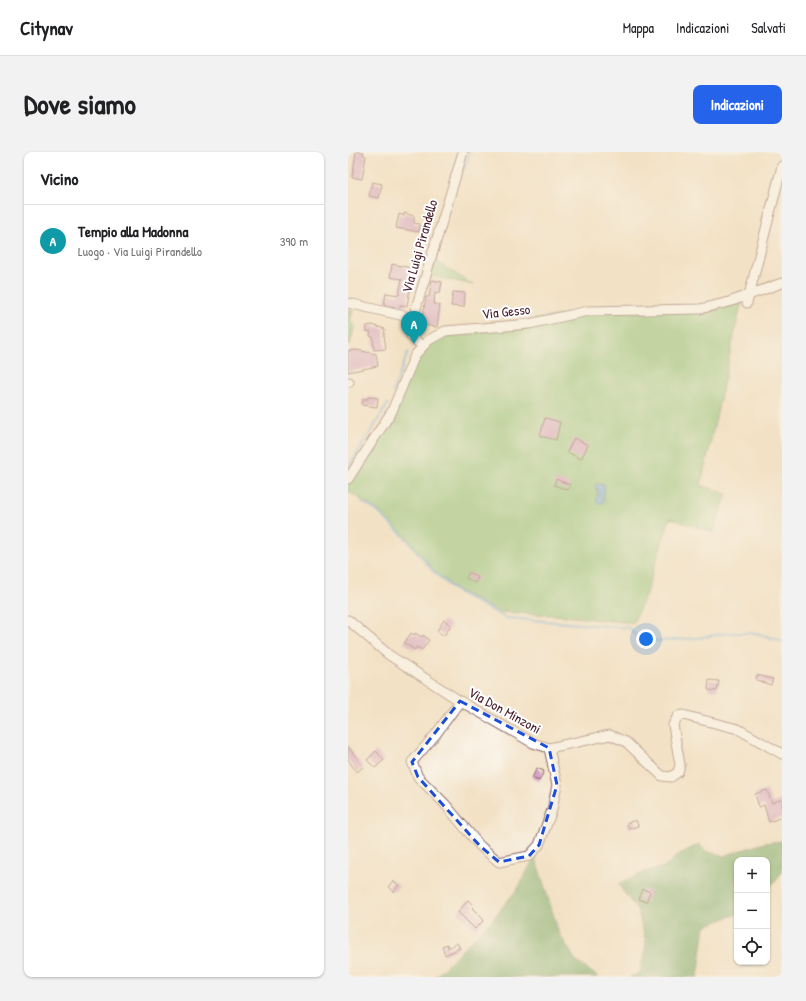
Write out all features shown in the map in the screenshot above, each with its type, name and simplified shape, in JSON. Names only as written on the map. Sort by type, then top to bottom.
[{"type":"street","name":"Via Luigi Pirandello","points":[[422,346],[411,336],[413,318],[464,152]]},
{"type":"street","points":[[748,299],[782,166]]},
{"type":"street","name":"Via Gesso","points":[[348,479],[392,411],[409,366],[422,346],[445,331],[529,324],[588,312],[700,309],[748,299],[782,283]]},
{"type":"street","points":[[348,303],[413,318]]},
{"type":"street","name":"Via Don Minzoni","points":[[348,620],[389,655],[460,701],[533,743],[549,748],[610,735],[626,742],[662,776],[671,777],[678,772],[680,765],[673,724],[678,716],[683,715],[738,729],[782,754]]},
{"type":"street","points":[[460,701],[436,734],[412,762],[418,777],[444,804],[480,846],[499,862],[529,856],[539,845],[552,810],[557,785],[549,748]]},
{"type":"highlighted area","points":[[460,701],[549,748],[557,785],[539,845],[529,856],[499,862],[480,846],[418,777],[412,762]]},
{"type":"green space","points":[[432,259],[473,285],[428,275]]},
{"type":"green space","points":[[742,300],[701,485],[727,494],[713,533],[670,518],[644,599],[633,623],[555,615],[499,612],[455,589],[434,571],[409,540],[377,510],[348,491],[348,479],[387,420],[426,341],[450,332],[600,309],[633,313]]},
{"type":"green space","points":[[348,309],[353,310],[350,322],[355,323],[350,345],[348,345]]},
{"type":"green space","points":[[782,841],[782,872],[770,887],[770,857],[734,857],[734,915],[705,926],[698,977],[630,977],[640,973],[646,943],[638,911],[618,884],[645,872],[667,866],[676,856],[699,844],[705,851],[723,856],[764,843]]},
{"type":"green space","points":[[535,856],[559,933],[576,961],[598,977],[435,977],[491,921],[519,887]]},
{"type":"water","points":[[596,484],[605,485],[603,503],[596,502],[598,489],[595,489]]},
{"type":"building","points":[[356,152],[364,152],[363,155],[366,156],[362,179],[352,177]]},
{"type":"building","points":[[372,182],[382,184],[379,198],[369,196]]},
{"type":"building","points":[[404,213],[414,216],[414,223],[420,224],[419,232],[396,228],[399,214],[404,216]]},
{"type":"building","points":[[392,264],[417,269],[414,282],[411,281],[407,306],[400,305],[400,308],[384,305],[386,293],[399,295],[402,279],[390,277]]},
{"type":"building","points":[[432,280],[442,282],[440,293],[435,292],[434,304],[440,305],[437,327],[423,325],[420,333],[418,332],[420,314],[423,315],[426,297],[429,297]]},
{"type":"building","points":[[453,292],[465,293],[464,307],[451,306]]},
{"type":"building","points":[[372,325],[385,329],[384,335],[386,349],[374,350],[373,337],[370,336],[371,332],[366,331],[367,326]]},
{"type":"building","points":[[357,350],[376,354],[378,366],[348,372],[348,351]]},
{"type":"building","points":[[368,397],[378,398],[377,407],[362,405],[363,399],[368,399]]},
{"type":"building","points":[[545,418],[560,422],[556,440],[540,436]]},
{"type":"building","points":[[574,438],[588,445],[581,459],[567,452]]},
{"type":"building","points":[[556,479],[570,485],[568,490],[554,485]]},
{"type":"building","points":[[469,572],[478,577],[475,583],[466,578]]},
{"type":"building","points":[[444,620],[451,625],[444,636],[437,631]]},
{"type":"building","points":[[411,633],[414,635],[415,633],[422,637],[423,635],[429,640],[422,650],[417,647],[415,650],[404,643]]},
{"type":"building","points":[[757,675],[773,679],[771,685],[756,680]]},
{"type":"building","points":[[709,680],[719,681],[717,691],[708,690]]},
{"type":"building","points":[[348,746],[363,767],[357,772],[348,760]]},
{"type":"building","points":[[376,751],[384,760],[375,768],[367,760]]},
{"type":"building","points":[[537,768],[544,771],[539,781],[532,778]]},
{"type":"building","points":[[767,790],[772,803],[782,799],[782,817],[769,822],[764,805],[759,807],[755,794]]},
{"type":"building","points":[[636,820],[638,826],[629,829],[627,823]]},
{"type":"building","points":[[393,881],[399,885],[394,892],[388,887]]},
{"type":"building","points":[[643,889],[650,892],[646,902],[639,899]]},
{"type":"building","points":[[468,900],[474,906],[472,908],[484,920],[475,929],[458,912]]},
{"type":"building","points":[[457,943],[460,948],[445,955],[442,946],[447,944],[448,948]]},
{"type":"waterway","points":[[464,170],[470,152]]},
{"type":"waterway","points":[[393,392],[408,352]]},
{"type":"waterway","points":[[348,468],[388,404]]},
{"type":"waterway","points":[[362,502],[378,512],[408,540],[433,571],[454,590],[506,618],[629,628],[639,639],[660,641],[698,638],[728,633],[756,633],[782,641]]},
{"type":"place","name":"Tempio alla Madonna","points":[[414,344]]}]
